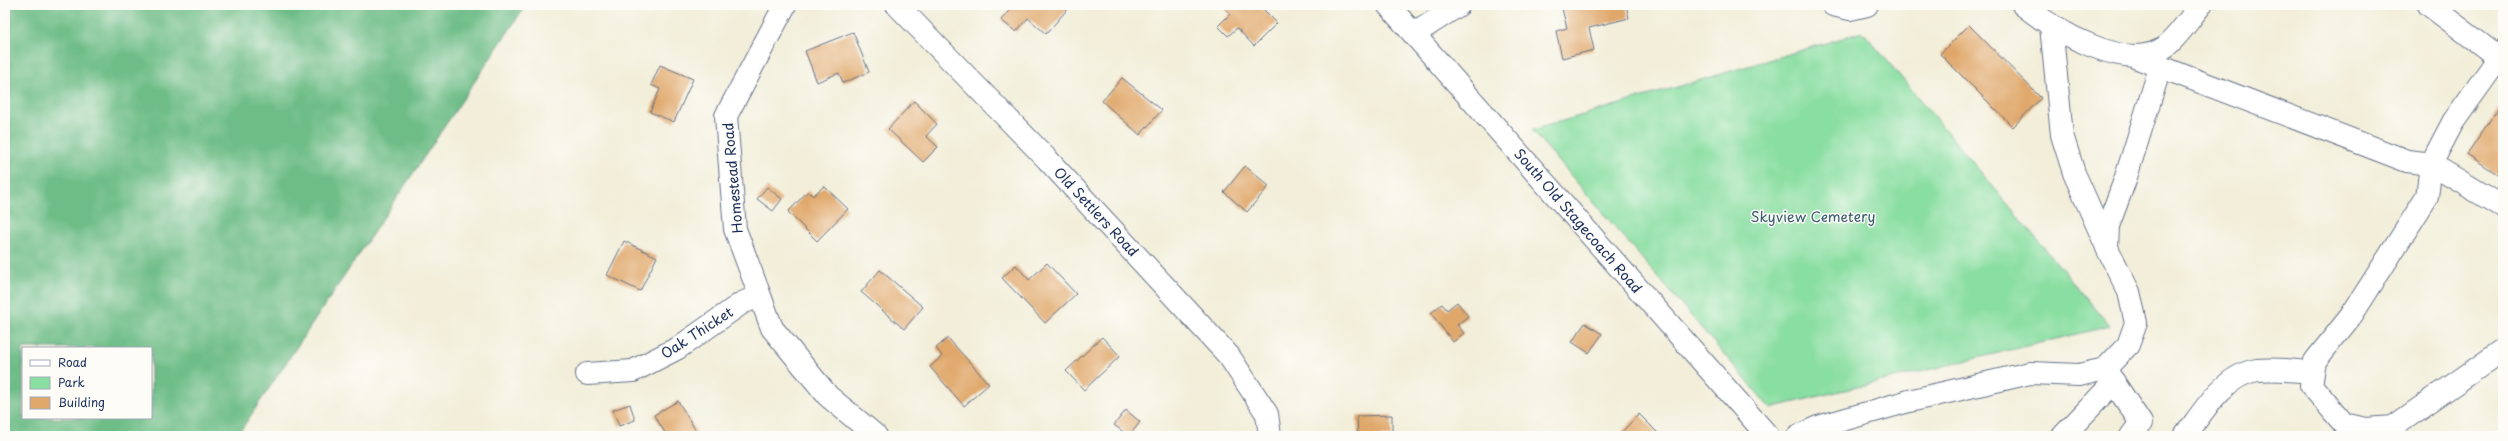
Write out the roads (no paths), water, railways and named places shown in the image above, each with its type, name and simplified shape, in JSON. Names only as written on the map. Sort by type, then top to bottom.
[{"type":"street","name":"Homestead Road","points":[[785,5],[726,116],[735,229],[772,328],[824,390],[876,436]]},
{"type":"street","name":"Old Settlers Road","points":[[897,5],[1047,159],[1229,356],[1267,414],[1270,436]]},
{"type":"street","name":"South Old Stagecoach Road","points":[[1388,5],[1768,436]]},
{"type":"street","points":[[1414,34],[1459,5]]},
{"type":"street","points":[[1834,5],[1850,9],[1867,5]]},
{"type":"street","points":[[2022,5],[2051,26],[2090,46],[2135,57],[2160,68],[2407,161],[2430,164],[2503,207]]},
{"type":"street","points":[[2135,57],[2164,47],[2201,5]]},
{"type":"street","points":[[2429,5],[2501,55],[2453,122],[2430,164],[2427,197],[2351,316],[2315,361],[2311,385],[2344,424],[2365,429],[2393,427],[2503,350]]},
{"type":"street","points":[[2051,26],[2062,134],[2074,173],[2107,248],[2129,292],[2136,323],[2128,345],[2110,376],[2063,436]]},
{"type":"street","points":[[2107,248],[2108,226],[2125,180],[2160,68]]},
{"type":"street","name":"Oak Thicket","points":[[587,374],[633,371],[678,348],[742,303],[759,296]]},
{"type":"street","points":[[2185,436],[2212,400],[2232,380],[2256,370],[2313,372]]},
{"type":"street","points":[[1798,436],[1818,427],[1909,401],[2030,373],[2110,376]]},
{"type":"street","points":[[2110,376],[2142,432]]},
{"type":"park label","name":"Skyview Cemetery","points":[[1813,217]]}]
